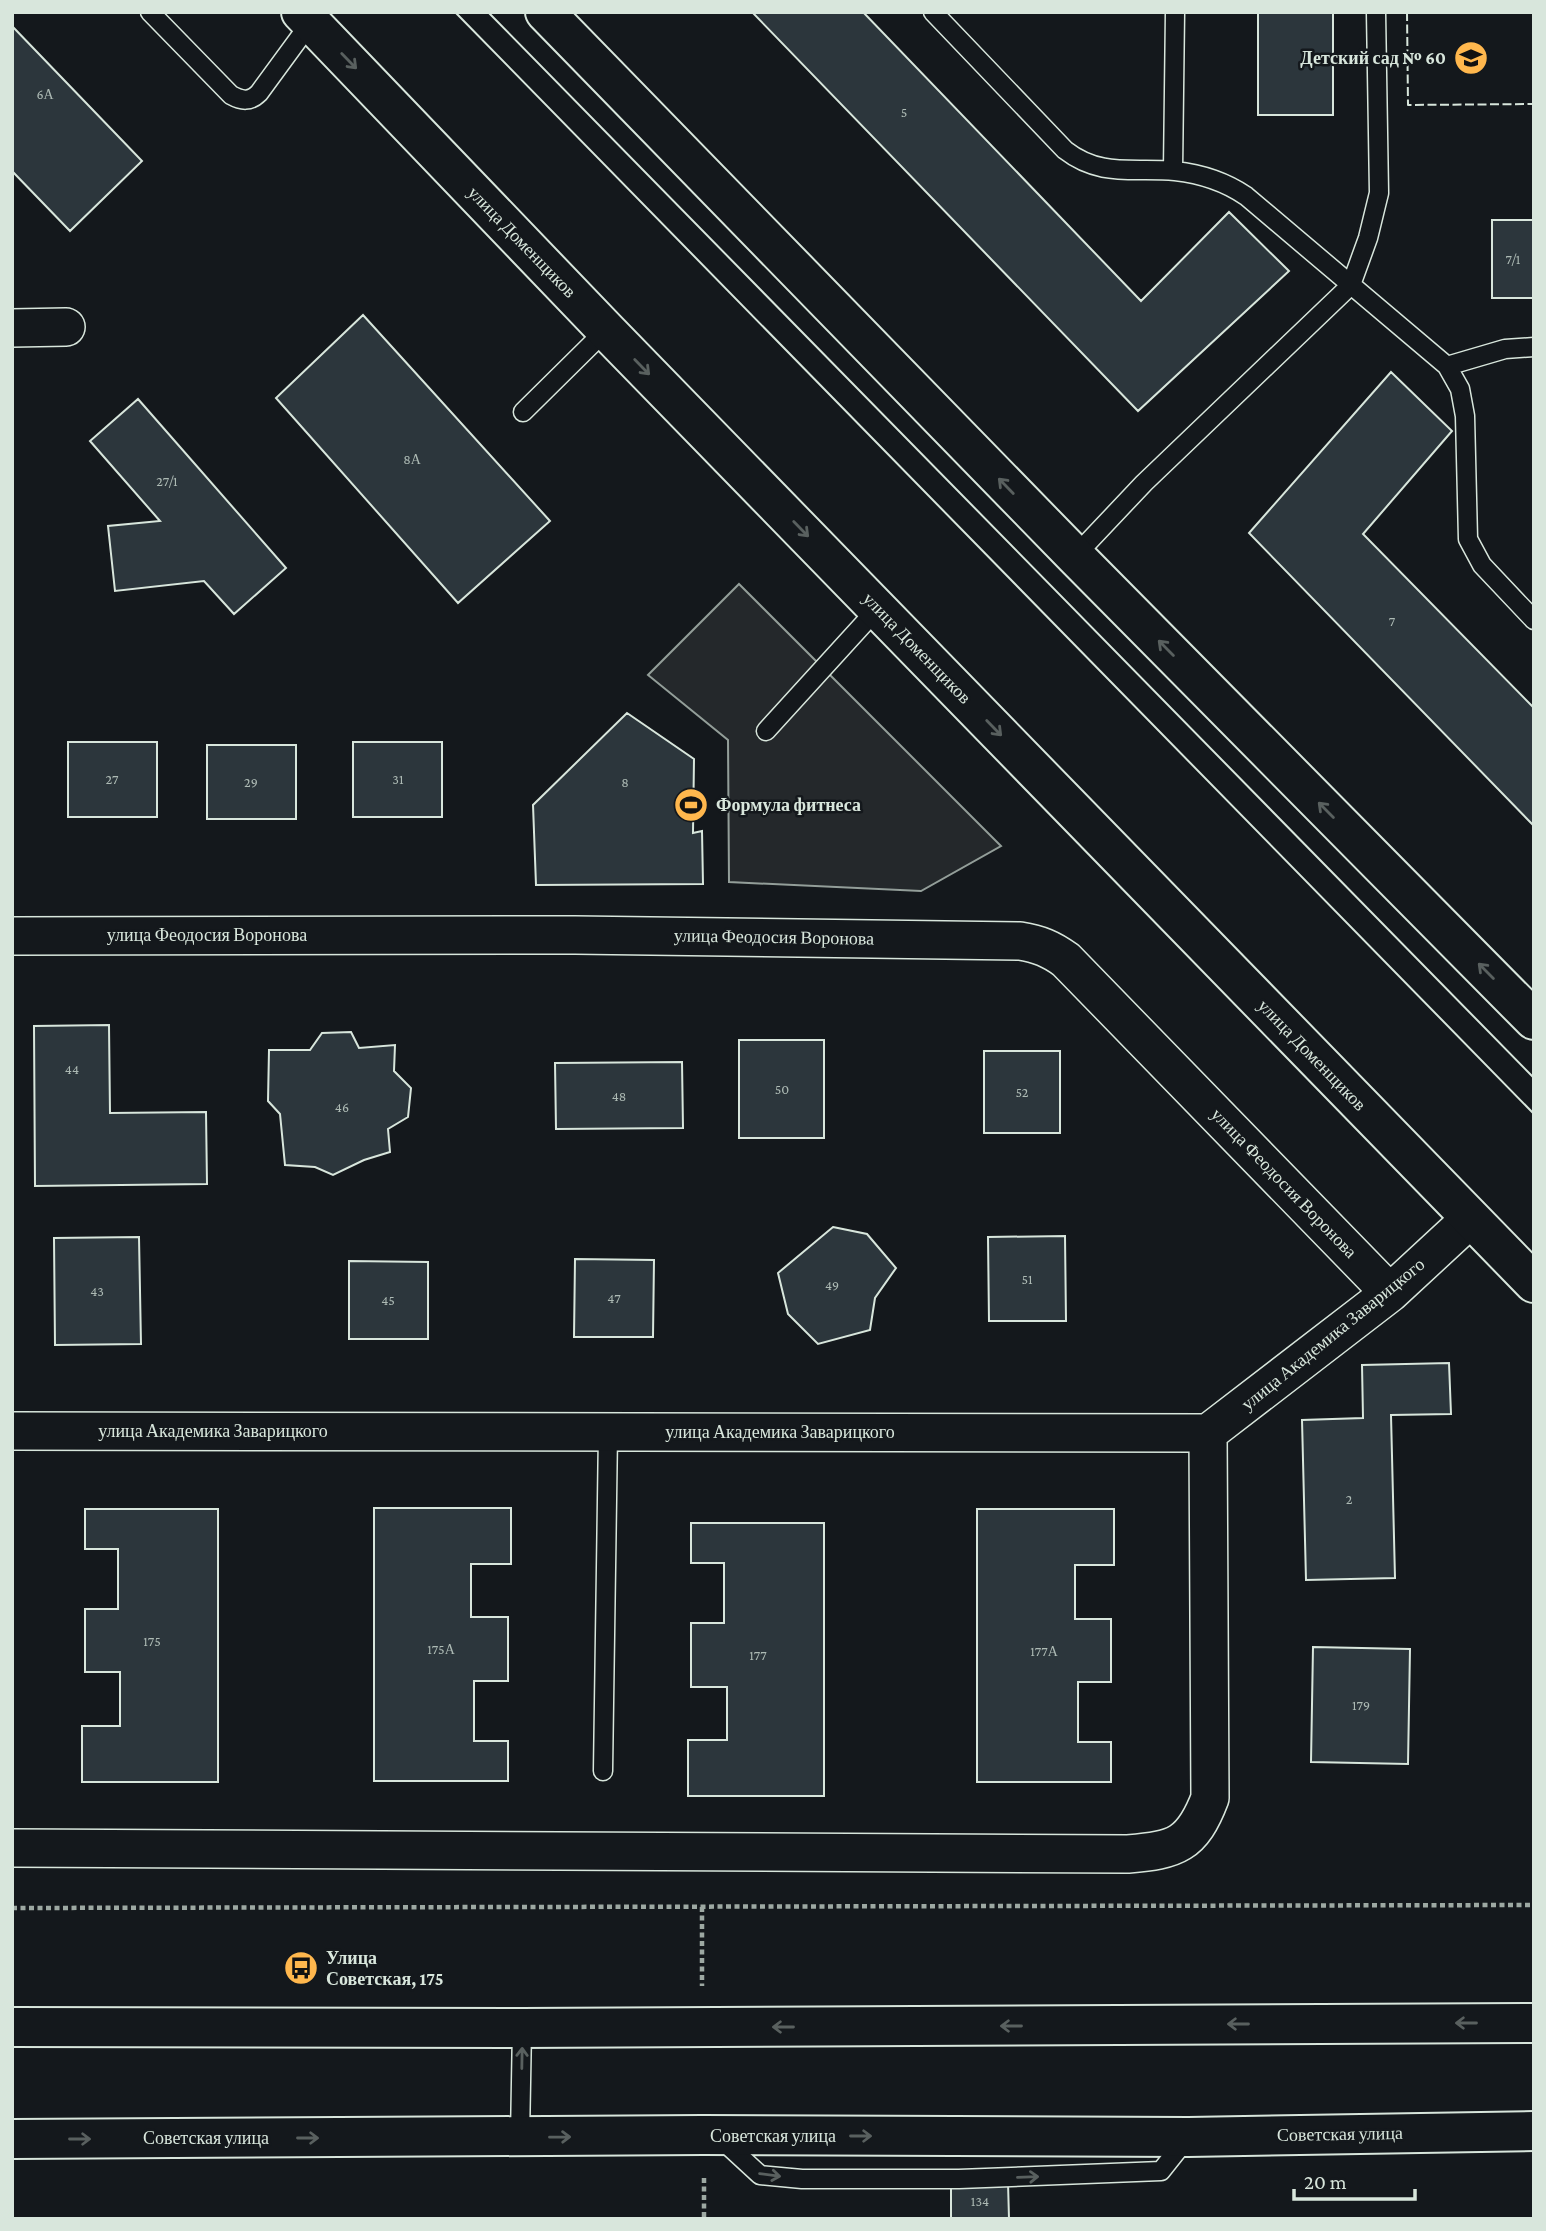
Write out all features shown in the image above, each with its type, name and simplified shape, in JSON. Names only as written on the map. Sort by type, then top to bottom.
[{"type":"main road","points":[[545,12],[1075,556],[1534,1020]]},
{"type":"main road","name":"улица Доменщиков","points":[[306,17],[606,330],[1534,1283]]},
{"type":"main road","points":[[12,2027],[522,2028],[1534,2023]]},
{"type":"main road","name":"Советская улица","points":[[12,2139],[717,2135],[1188,2137],[1534,2131]]},
{"type":"street","points":[[12,328],[66,327]]},
{"type":"street","name":"улица Феодосия Воронова","points":[[12,936],[575,934],[1037,943],[1066,960],[1390,1293]]},
{"type":"street","name":"улица Академика Заварицкого","points":[[12,1431],[1209,1433],[1390,1293],[1470,1219]]},
{"type":"street","points":[[12,1848],[1114,1854],[1159,1852],[1184,1841],[1200,1822],[1210,1798],[1209,1433]]},
{"type":"lane","points":[[150,12],[231,95],[246,100],[259,93],[306,17]]},
{"type":"lane","points":[[933,12],[1065,150],[1079,161],[1096,168],[1173,170],[1200,174],[1227,183],[1246,196],[1447,366],[1460,389],[1465,416],[1468,539],[1482,565],[1534,620]]},
{"type":"lane","points":[[1173,170],[1175,12]]},
{"type":"lane","points":[[1075,556],[1144,483],[1351,285],[1368,238],[1379,193],[1376,12]]},
{"type":"lane","points":[[523,412],[606,330]]},
{"type":"lane","points":[[1447,366],[1505,349],[1534,347]]},
{"type":"lane","points":[[766,732],[878,608]]},
{"type":"lane","points":[[603,1771],[608,1432]]},
{"type":"lane","points":[[520,2137],[522,2028]]},
{"type":"path","points":[[12,1908],[1534,1905]]},
{"type":"path","points":[[702,1907],[702,1989]]},
{"type":"path","points":[[704,2178],[704,2219]]},
{"type":"shaded area","points":[[739,584],[1001,846],[921,891],[729,882],[728,740],[648,675]]},
{"type":"building","points":[[752,12],[863,12],[1141,301],[1229,212],[1289,271],[1138,411]]},
{"type":"building","points":[[1258,12],[1333,12],[1333,115],[1258,115]]},
{"type":"building","points":[[12,26],[142,161],[70,231],[12,171]]},
{"type":"building","points":[[1492,220],[1534,220],[1534,298],[1492,298]]},
{"type":"building","points":[[363,315],[550,521],[458,603],[276,398]]},
{"type":"building","points":[[1391,372],[1452,431],[1363,534],[1534,708],[1534,826],[1249,533]]},
{"type":"building","points":[[138,399],[286,568],[234,614],[204,581],[115,591],[108,526],[160,521],[90,441]]},
{"type":"building","points":[[627,713],[694,759],[693,833],[702,831],[703,884],[536,885],[533,805]]},
{"type":"building","points":[[68,742],[157,742],[157,817],[68,817]]},
{"type":"building","points":[[353,742],[442,742],[442,817],[353,817]]},
{"type":"building","points":[[207,745],[296,745],[296,819],[207,819]]},
{"type":"building","points":[[109,1025],[110,1113],[206,1112],[207,1184],[35,1186],[34,1026]]},
{"type":"building","points":[[351,1032],[359,1048],[395,1045],[394,1071],[411,1088],[408,1117],[388,1129],[390,1152],[364,1160],[333,1175],[315,1167],[285,1165],[280,1114],[268,1101],[269,1050],[310,1050],[322,1033]]},
{"type":"building","points":[[739,1040],[824,1040],[824,1138],[739,1138]]},
{"type":"building","points":[[984,1051],[1060,1051],[1060,1133],[984,1133]]},
{"type":"building","points":[[682,1062],[683,1128],[556,1129],[555,1063]]},
{"type":"building","points":[[833,1227],[867,1234],[896,1268],[875,1298],[870,1330],[818,1344],[788,1314],[778,1273]]},
{"type":"building","points":[[1065,1236],[1066,1321],[989,1321],[988,1237]]},
{"type":"building","points":[[139,1237],[141,1344],[55,1345],[54,1238]]},
{"type":"building","points":[[575,1259],[654,1260],[653,1337],[574,1337]]},
{"type":"building","points":[[349,1261],[428,1262],[428,1339],[349,1339]]},
{"type":"building","points":[[1449,1363],[1451,1414],[1391,1415],[1395,1578],[1306,1580],[1302,1420],[1363,1418],[1362,1365]]},
{"type":"building","points":[[374,1508],[511,1508],[511,1564],[471,1564],[471,1617],[508,1617],[508,1681],[474,1681],[474,1741],[508,1741],[508,1781],[374,1781]]},
{"type":"building","points":[[85,1509],[218,1509],[218,1782],[82,1782],[82,1726],[120,1726],[120,1672],[85,1672],[85,1609],[118,1609],[118,1549],[85,1549]]},
{"type":"building","points":[[977,1509],[1114,1509],[1114,1565],[1075,1565],[1075,1619],[1111,1619],[1111,1682],[1078,1682],[1078,1742],[1111,1742],[1111,1782],[977,1782]]},
{"type":"building","points":[[691,1523],[824,1523],[824,1796],[688,1796],[688,1740],[727,1740],[727,1687],[691,1687],[691,1623],[724,1623],[724,1563],[691,1563]]},
{"type":"building","points":[[1313,1647],[1410,1649],[1408,1764],[1311,1762]]},
{"type":"building","points":[[1008,2182],[1009,2219],[951,2219],[951,2184]]},
{"type":"tram line","points":[[455,12],[1534,1114]]},
{"type":"tram line","points":[[488,12],[1534,1078]]},
{"type":"fence","points":[[1407,12],[1408,105],[1534,104]]},
{"type":"place","name":"Детский сад № 60","points":[[1471,58]]},
{"type":"place","name":"Формула фитнеса","points":[[691,805]]},
{"type":"place","name":"Улица Советская, 175","points":[[301,1968]]}]
